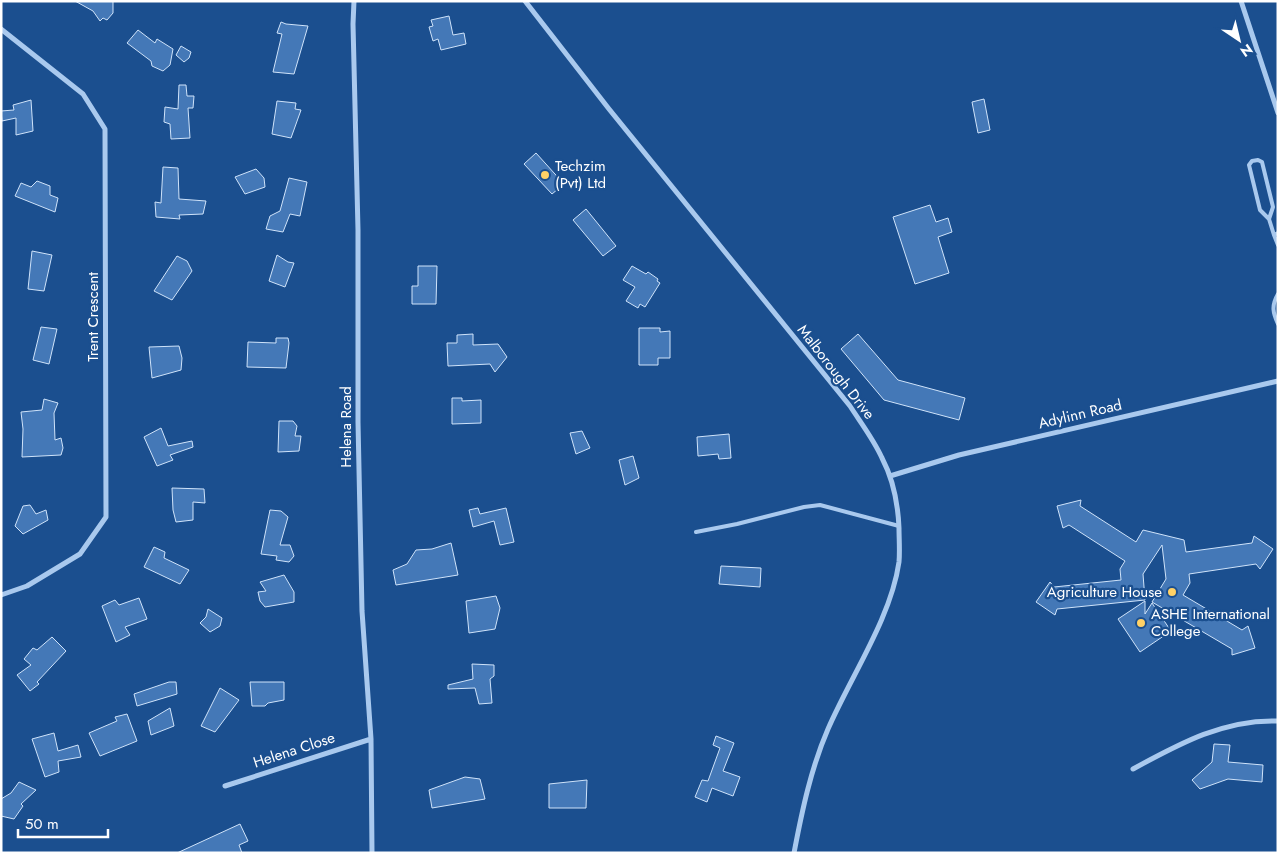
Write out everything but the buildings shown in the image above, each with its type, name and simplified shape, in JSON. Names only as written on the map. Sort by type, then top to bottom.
[{"type":"street","name":"Helena Road","points":[[354,1],[361,601],[371,739],[372,853]]},
{"type":"street","name":"Malborough Drive","points":[[525,1],[609,109],[850,406],[882,458],[890,476],[895,495],[899,526],[899,561],[891,594],[884,614],[827,730],[816,762],[794,853]]},
{"type":"street","points":[[1241,1],[1278,113]]},
{"type":"street","name":"Trent Crescent","points":[[1,29],[83,94],[105,129],[106,517],[80,554],[27,586],[1,595]]},
{"type":"street","name":"Adylinn Road","points":[[890,476],[959,455],[1278,381]]},
{"type":"street","points":[[1133,769],[1180,744],[1212,730],[1250,721],[1278,721]]},
{"type":"street","name":"Helena Close","points":[[225,786],[371,739]]},
{"type":"lane","points":[[1269,219],[1273,207],[1262,162],[1258,160],[1252,161],[1249,165],[1260,210],[1269,219],[1276,234],[1278,245]]},
{"type":"lane","points":[[1278,294],[1273,314],[1278,324]]},
{"type":"lane","points":[[696,532],[820,505],[899,526]]},
{"type":"place","name":"Techzim (Pvt) Ltd","points":[[545,175]]},
{"type":"place","name":"Agriculture House","points":[[1172,592]]},
{"type":"place","name":"ASHE International College","points":[[1141,623]]}]
